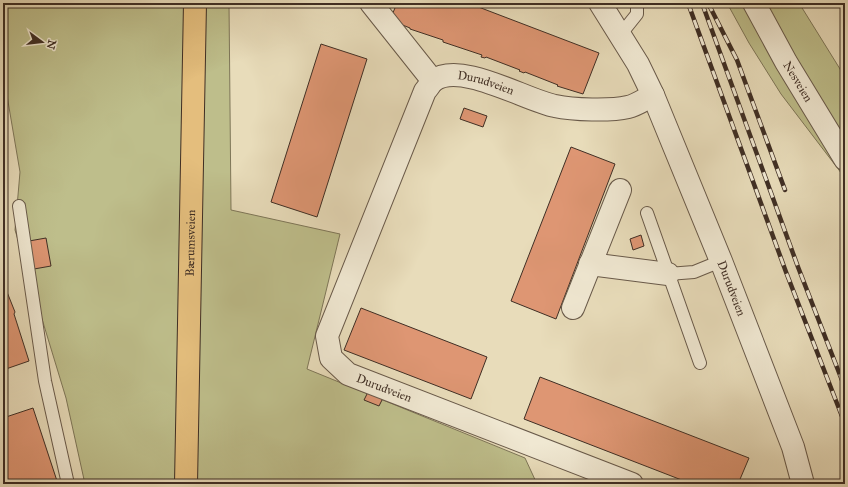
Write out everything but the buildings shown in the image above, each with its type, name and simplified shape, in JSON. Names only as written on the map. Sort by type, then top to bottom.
[{"type":"main road","name":"Bærumsveien","points":[[186,484],[194,3]]},
{"type":"street","points":[[371,3],[433,81]]},
{"type":"street","name":"Durudveien","points":[[600,3],[621,34],[653,95],[721,261],[793,447],[803,484]]},
{"type":"street","name":"Nesveien","points":[[754,3],[786,62],[845,159]]},
{"type":"street","name":"Durudveien","points":[[632,484],[348,374],[331,358],[327,336],[425,91],[433,81],[448,76],[468,77],[490,82],[555,106],[599,109],[629,107],[653,95]]},
{"type":"street","points":[[573,308],[620,190]]},
{"type":"street","points":[[590,264],[668,274]]},
{"type":"lane","points":[[621,34],[637,14],[638,3]]},
{"type":"lane","points":[[18,206],[45,380],[68,484]]},
{"type":"lane","points":[[647,213],[700,363]]},
{"type":"lane","points":[[668,274],[694,272],[721,261]]},
{"type":"green space","points":[[3,3],[229,3],[231,210],[340,234],[307,369],[525,458],[537,484],[85,484],[66,398],[15,230],[20,172],[3,72]]},
{"type":"green space","points":[[727,3],[799,3],[845,77],[845,178],[781,94],[749,43]]},
{"type":"railway","points":[[688,3],[786,272],[845,424]]},
{"type":"railway","points":[[702,3],[798,267],[845,388]]},
{"type":"railway","points":[[708,3],[737,60],[785,190]]}]
